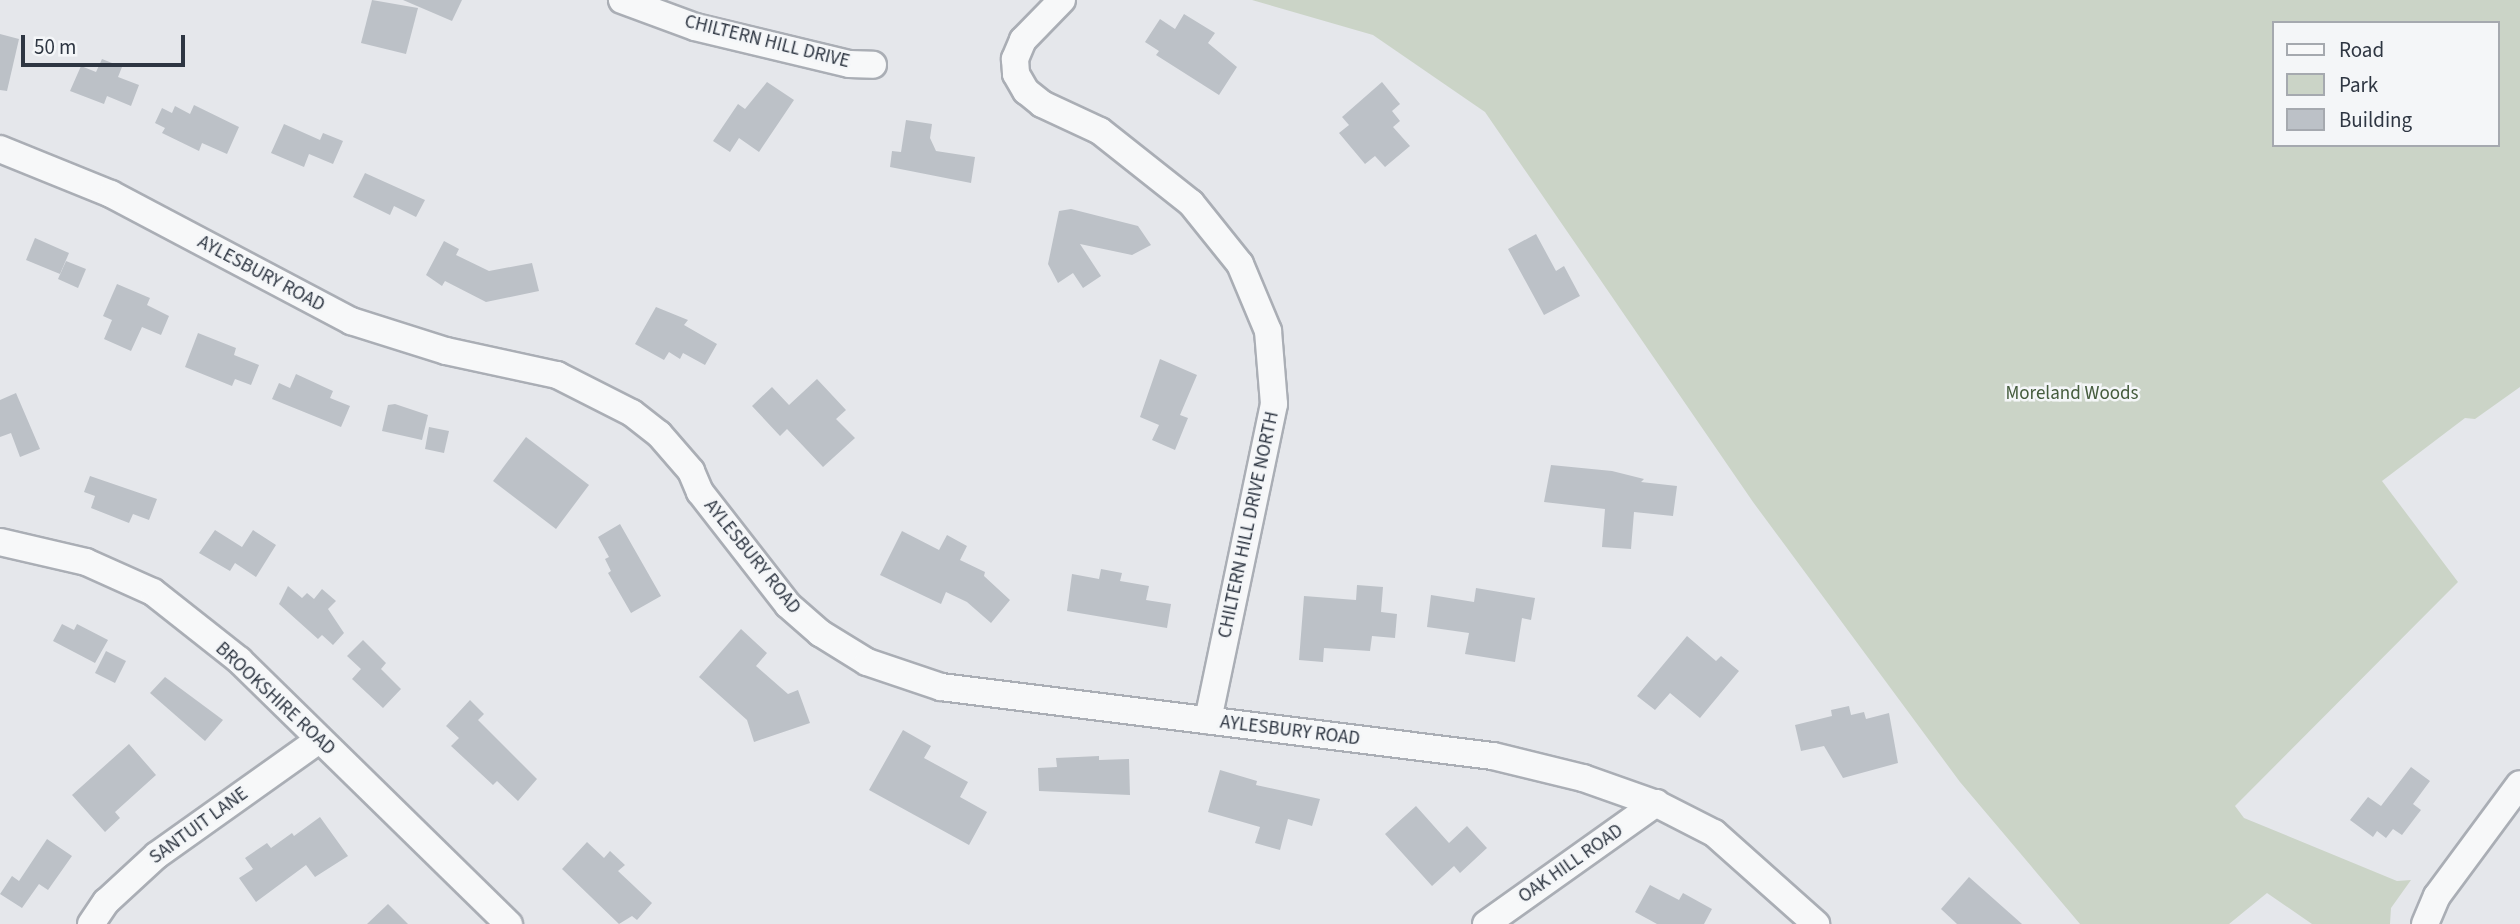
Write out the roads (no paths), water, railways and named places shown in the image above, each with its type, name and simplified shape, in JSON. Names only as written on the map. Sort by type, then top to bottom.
[{"type":"street","name":"CHILTERN HILL DRIVE","points":[[622,0],[695,27],[849,64],[873,65]]},
{"type":"street","name":"CHILTERN HILL DRIVE NORTH","points":[[1062,0],[1023,40],[1015,59],[1016,74],[1026,91],[1042,104],[1100,131],[1191,203],[1240,264],[1268,331],[1274,404],[1208,720]]},
{"type":"street","name":"AYLESBURY ROAD","points":[[0,149],[111,194],[351,321],[446,351],[557,375],[632,413],[659,434],[691,471],[700,492],[789,605],[820,633],[867,662],[941,687],[1493,757],[1583,778],[1656,803],[1714,833],[1816,924]]},
{"type":"street","name":"BROOKSHIRE ROAD","points":[[0,542],[86,562],[153,592],[239,660],[509,924]]},
{"type":"street","name":"SANTUIT LANE","points":[[90,924],[114,894],[156,855],[319,740]]},
{"type":"street","points":[[2425,924],[2442,890],[2520,784]]},
{"type":"street","name":"OAK HILL ROAD","points":[[1486,924],[1656,803]]},
{"type":"park label","name":"Moreland Woods","points":[[2072,394]]}]
